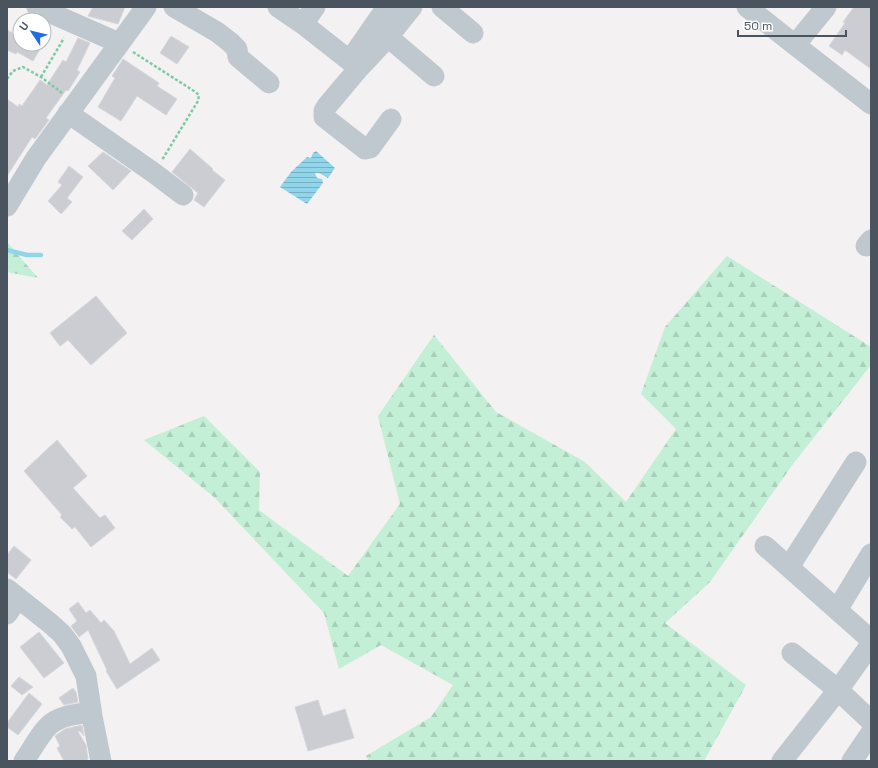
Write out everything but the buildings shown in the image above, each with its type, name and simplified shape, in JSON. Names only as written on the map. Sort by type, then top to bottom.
[{"type":"street","points":[[37,7],[119,43]]},
{"type":"street","points":[[7,206],[36,158],[146,7]]},
{"type":"street","points":[[174,7],[217,32],[230,42],[237,49],[238,57],[268,83]]},
{"type":"street","points":[[278,7],[303,24],[354,64]]},
{"type":"street","points":[[303,24],[315,7]]},
{"type":"street","points":[[387,7],[354,64],[324,111],[324,118],[365,149],[370,148],[391,119]]},
{"type":"street","points":[[354,64],[388,37],[412,7]]},
{"type":"street","points":[[442,7],[473,33]]},
{"type":"street","points":[[747,7],[794,45],[868,97]]},
{"type":"street","points":[[794,45],[826,7]]},
{"type":"street","points":[[388,37],[434,76]]},
{"type":"street","points":[[72,108],[183,195]]},
{"type":"street","points":[[789,568],[862,464]]},
{"type":"street","points":[[765,546],[871,640]]},
{"type":"street","points":[[837,610],[871,554]]},
{"type":"street","points":[[11,600],[51,624],[62,634],[71,646],[86,676],[91,712],[101,761]]},
{"type":"street","points":[[782,761],[838,690],[871,644]]},
{"type":"street","points":[[792,652],[838,690],[871,721]]},
{"type":"street","points":[[24,761],[52,723],[72,715],[91,712]]},
{"type":"street","points":[[852,761],[871,733]]},
{"type":"path","points":[[41,77],[73,23]]},
{"type":"path","points":[[119,43],[199,95],[198,101],[154,173]]},
{"type":"path","points":[[7,79],[13,71],[23,67],[41,77],[72,108]]},
{"type":"green space","points":[[7,242],[38,278],[7,272]]},
{"type":"green space","points":[[727,256],[871,347],[871,365],[793,464],[710,582],[665,623],[746,685],[704,761],[369,761],[366,756],[431,717],[453,685],[381,645],[339,669],[324,613],[215,498],[144,440],[204,416],[260,472],[259,510],[348,576],[400,504],[378,416],[434,335],[496,412],[585,462],[626,502],[676,429],[641,394],[665,327]]},
{"type":"water","points":[[316,151],[335,168],[328,178],[319,173],[315,173],[317,178],[322,179],[323,183],[307,204],[280,187],[291,172],[307,157],[311,158],[313,153]]},
{"type":"waterway","points":[[7,250],[27,255],[41,255]]}]
